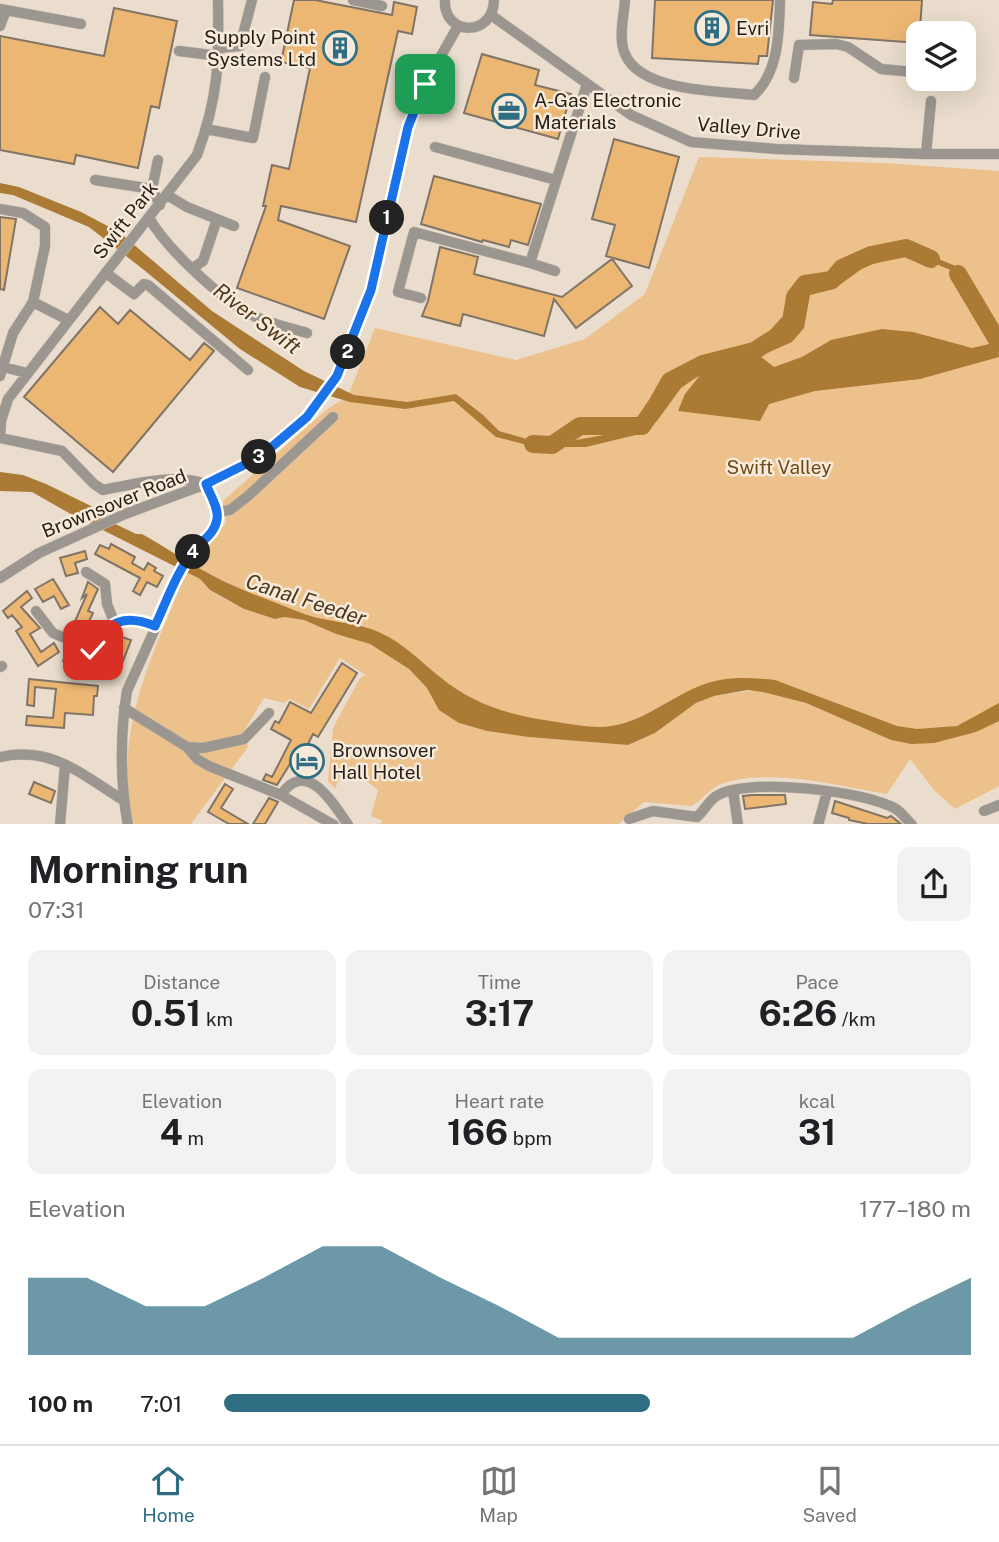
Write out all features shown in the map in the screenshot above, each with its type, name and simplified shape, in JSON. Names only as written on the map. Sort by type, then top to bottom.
[{"type":"street","name":"Swift Park","points":[[0,438],[1,421],[8,398],[197,155],[215,96],[219,52],[218,0]]},
{"type":"street","points":[[178,51],[219,52],[240,46],[252,0]]},
{"type":"street","points":[[353,0],[382,6]]},
{"type":"street","points":[[445,0],[447,14],[458,26],[473,28],[491,15],[494,0]]},
{"type":"street","points":[[625,0],[622,44],[626,57],[645,76],[670,86],[754,95],[762,88],[773,68],[780,0]]},
{"type":"street","points":[[0,26],[3,9],[82,24]]},
{"type":"street","name":"Valley Drive","points":[[491,15],[631,115],[691,142],[776,149],[999,154]]},
{"type":"street","name":"Brownsover Road","points":[[0,578],[39,552],[125,514],[206,484],[260,457],[313,410],[337,376],[371,290],[408,127],[425,84],[458,26]]},
{"type":"street","points":[[794,78],[799,45],[836,44],[857,50],[866,60],[881,69],[906,71]]},
{"type":"street","points":[[206,129],[253,138],[265,77]]},
{"type":"street","points":[[530,263],[587,84]]},
{"type":"street","points":[[926,154],[931,101]]},
{"type":"street","points":[[436,147],[556,180]]},
{"type":"street","points":[[158,160],[152,189],[160,205]]},
{"type":"street","points":[[95,180],[152,189]]},
{"type":"street","points":[[167,195],[187,207],[234,226]]},
{"type":"street","points":[[0,209],[23,212],[45,227],[45,246],[33,302],[13,333],[1,371],[27,373]]},
{"type":"street","points":[[148,219],[160,236],[231,301],[255,317],[307,333]]},
{"type":"street","points":[[193,268],[203,261],[217,219]]},
{"type":"street","points":[[421,298],[398,292],[414,232],[555,271]]},
{"type":"street","points":[[106,272],[134,294],[144,284],[148,285],[248,370]]},
{"type":"street","points":[[33,302],[68,320]]},
{"type":"street","points":[[218,512],[230,510],[248,496],[332,418]]},
{"type":"street","points":[[0,438],[62,451],[103,490],[149,480],[197,481],[206,484],[218,512],[214,531],[190,556],[181,571],[127,691],[124,708],[123,800],[128,824]]},
{"type":"street","points":[[86,572],[105,584],[107,604],[115,624]]},
{"type":"street","points":[[36,611],[53,633],[93,650]]},
{"type":"street","points":[[88,663],[106,630],[115,624],[132,619],[155,626]]},
{"type":"street","points":[[124,708],[187,747],[197,759],[209,766],[281,795],[334,824]]},
{"type":"street","points":[[187,747],[203,748],[244,739],[269,713]]},
{"type":"street","points":[[0,754],[36,754],[65,765],[123,800]]},
{"type":"street","points":[[60,824],[65,765]]},
{"type":"street","points":[[281,795],[288,785],[296,780],[305,780],[329,796],[348,824]]},
{"type":"street","points":[[629,819],[653,811],[697,817],[713,797],[738,789],[774,785],[840,793],[880,803],[896,809],[912,824]]},
{"type":"street","points":[[738,789],[738,824]]},
{"type":"street","points":[[818,824],[827,792]]},
{"type":"street","points":[[984,811],[999,805]]},
{"type":"green space","name":"Swift Valley","points":[[699,157],[884,163],[999,171],[999,786],[955,809],[935,791],[910,759],[887,794],[804,780],[760,777],[721,784],[691,806],[644,802],[619,824],[379,824],[383,821],[371,816],[378,790],[367,781],[342,772],[335,789],[328,781],[333,728],[360,678],[366,675],[340,658],[309,709],[289,699],[284,703],[264,698],[244,731],[248,747],[191,824],[134,824],[128,790],[132,726],[149,664],[186,572],[200,579],[219,596],[244,609],[275,619],[284,617],[304,620],[336,634],[370,644],[409,669],[459,723],[487,731],[628,745],[655,733],[696,703],[714,696],[756,690],[806,703],[891,740],[920,744],[798,695],[736,685],[628,732],[489,719],[388,647],[224,590],[190,565],[226,523],[223,501],[326,410],[348,396],[375,328],[516,360],[585,339],[645,294]]},
{"type":"shaded area","points":[[0,183],[19,187],[81,212],[119,232],[212,311],[304,371],[354,395],[407,402],[456,394],[499,431],[530,440],[559,443],[638,429],[683,377],[708,365],[743,356],[743,353],[757,353],[780,341],[794,329],[807,290],[831,283],[842,271],[889,250],[915,249],[958,267],[999,329],[999,335],[955,272],[913,254],[891,254],[881,262],[867,265],[834,289],[810,295],[804,328],[792,342],[760,356],[774,367],[802,357],[831,340],[882,329],[913,332],[972,348],[998,342],[999,357],[920,379],[815,391],[769,404],[760,421],[678,411],[685,394],[701,374],[681,388],[657,421],[644,433],[586,447],[535,447],[496,437],[454,401],[405,409],[350,402],[300,387],[240,349],[89,227],[13,195],[0,193]]},
{"type":"shaded area","points":[[0,472],[23,475],[46,484],[91,506],[99,516],[136,534],[142,534],[204,571],[243,590],[309,616],[361,626],[381,633],[404,647],[453,687],[510,713],[583,726],[613,726],[638,718],[706,683],[745,678],[775,680],[897,726],[917,729],[957,726],[999,703],[999,721],[976,732],[934,743],[911,744],[891,740],[806,703],[748,690],[714,696],[696,703],[655,733],[628,745],[487,731],[459,723],[439,710],[427,688],[409,669],[370,644],[336,634],[304,620],[284,617],[275,619],[244,609],[210,590],[200,579],[32,492],[0,491]]},
{"type":"building","points":[[294,0],[315,0],[392,15],[394,2],[417,7],[412,34],[398,31],[356,222],[281,206],[278,220],[350,246],[324,319],[237,288],[266,206],[263,206],[272,165],[289,169],[310,68],[281,62]]},
{"type":"building","name":"Evri","points":[[655,0],[773,0],[767,56],[759,56],[758,64],[652,58]]},
{"type":"building","points":[[833,0],[922,0],[921,21],[906,21],[906,42],[810,35],[813,2],[832,4]]},
{"type":"building","points":[[114,8],[177,21],[159,108],[151,106],[138,168],[76,155],[74,164],[0,150],[0,36],[104,56]]},
{"type":"building","points":[[482,54],[539,70],[535,85],[571,94],[558,139],[464,113]]},
{"type":"building","points":[[614,139],[679,157],[649,268],[606,256],[615,225],[592,219]]},
{"type":"building","points":[[434,176],[541,204],[528,245],[511,240],[509,247],[483,240],[482,242],[421,224]]},
{"type":"building","points":[[0,217],[16,219],[4,290],[0,289]]},
{"type":"building","points":[[440,247],[478,257],[474,274],[562,297],[612,259],[632,286],[576,328],[554,299],[544,336],[463,314],[460,326],[422,316]]},
{"type":"building","points":[[100,307],[118,324],[130,310],[190,360],[204,343],[214,351],[113,472],[24,397]]},
{"type":"building","points":[[111,544],[135,557],[132,563],[144,570],[148,563],[156,568],[154,571],[163,576],[157,587],[147,582],[140,595],[133,591],[140,578],[95,554],[100,545],[109,549]]},
{"type":"building","points":[[85,551],[87,559],[75,563],[78,573],[66,576],[60,558]]},
{"type":"building","points":[[53,579],[69,605],[61,609],[54,596],[43,602],[35,589]]},
{"type":"building","points":[[88,582],[98,589],[88,611],[93,613],[83,634],[72,628],[87,594],[82,598]]},
{"type":"building","points":[[27,591],[32,598],[21,607],[40,628],[30,634],[41,652],[54,643],[59,652],[38,666],[16,631],[22,627],[12,615],[8,618],[3,611]]},
{"type":"building","points":[[122,637],[131,640],[120,669],[102,662],[108,647],[116,650]]},
{"type":"building","points":[[66,651],[82,656],[80,662],[85,669],[99,668],[96,678],[70,669],[72,663],[63,661]]},
{"type":"building","points":[[342,663],[357,673],[318,737],[313,734],[306,748],[322,756],[319,763],[308,758],[304,765],[293,759],[277,785],[263,780],[266,774],[272,777],[291,740],[271,729],[275,721],[279,723],[290,702],[311,713]]},
{"type":"building","points":[[29,679],[98,686],[97,696],[94,696],[93,715],[65,713],[64,728],[26,725],[27,716],[53,718],[56,689],[35,687],[34,706],[27,705]]},
{"type":"building","points":[[34,782],[55,791],[51,803],[29,794]]},
{"type":"building","points":[[225,784],[233,789],[221,808],[248,824],[229,824],[208,812]]},
{"type":"building","points":[[785,795],[786,804],[745,809],[743,796]]},
{"type":"building","points":[[269,798],[278,802],[265,824],[253,824]]},
{"type":"building","points":[[835,801],[887,818],[891,816],[901,824],[868,824],[849,820],[832,813]]},
{"type":"waterway","name":"River Swift","points":[[533,444],[552,445],[580,426],[642,426],[670,381],[703,364],[754,351],[776,337],[791,321],[795,297],[805,284],[832,280],[842,268],[871,255],[906,248],[931,259]]},
{"type":"waterway","name":"River Swift","points":[[958,274],[999,343]]},
{"type":"place","name":"Evri","points":[[712,28]]},
{"type":"place","name":"Supply Point Systems Ltd","points":[[340,48]]},
{"type":"place","name":"A-Gas Electronic Materials","points":[[509,111]]},
{"type":"place","name":"Brownsover Hall Hotel","points":[[307,761]]},
{"type":"route","points":[[93,650],[106,630],[115,624],[132,619],[155,626],[190,556],[214,531],[218,512],[206,484],[260,457],[307,417],[337,376],[371,290],[408,127],[425,84]]},
{"type":"water label","name":"Canal Feeder","points":[[306,600]]}]
